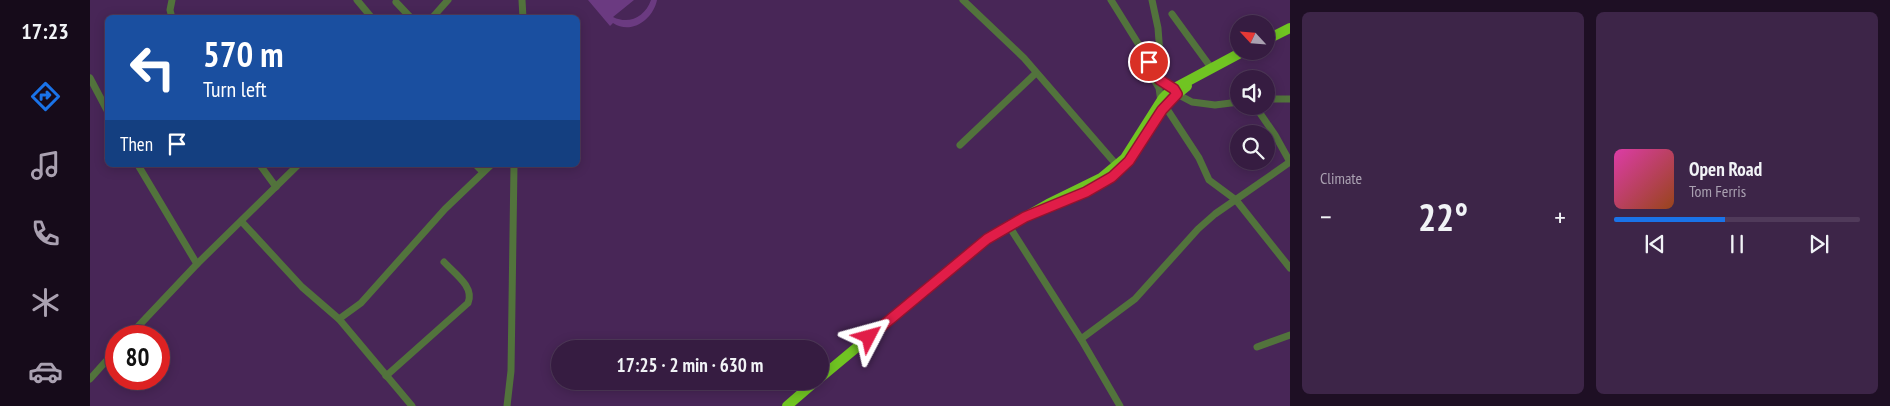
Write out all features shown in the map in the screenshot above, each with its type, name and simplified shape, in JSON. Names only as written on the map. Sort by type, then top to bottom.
[{"type":"highway","points":[[1275,36],[1290,28]]},
{"type":"highway","points":[[829,371],[987,239],[1048,204],[1119,168],[1175,91],[1230,59]]},
{"type":"highway","points":[[787,406],[806,390]]},
{"type":"street","points":[[171,15],[172,0]]},
{"type":"street","points":[[357,0],[370,15]]},
{"type":"street","points":[[435,15],[448,0]]},
{"type":"street","points":[[522,0],[523,15]]},
{"type":"street","points":[[963,0],[1014,47],[1119,168]]},
{"type":"street","points":[[1106,0],[1159,88],[1164,105],[1199,158],[1209,180],[1236,200],[1290,268]]},
{"type":"street","points":[[1111,0],[1162,82],[1192,102],[1215,105],[1230,103]]},
{"type":"street","points":[[1152,0],[1158,28],[1162,82]]},
{"type":"street","points":[[396,2],[408,15]]},
{"type":"street","points":[[1172,14],[1209,70]]},
{"type":"street","points":[[1149,62],[1159,57]]},
{"type":"street","points":[[960,145],[1036,73]]},
{"type":"street","points":[[90,78],[105,106]]},
{"type":"street","points":[[1275,99],[1290,99]]},
{"type":"street","points":[[1081,339],[1135,299],[1198,230],[1236,200],[1290,162],[1261,115]]},
{"type":"street","points":[[139,167],[197,264]]},
{"type":"street","points":[[261,167],[276,187]]},
{"type":"street","points":[[139,325],[197,264],[296,167]]},
{"type":"street","points":[[478,167],[483,172]]},
{"type":"street","points":[[339,319],[361,303],[373,291],[421,234],[489,167]]},
{"type":"street","points":[[507,406],[511,371],[514,167]]},
{"type":"street","points":[[242,222],[302,287],[339,319],[412,406]]},
{"type":"street","points":[[1009,226],[1081,339],[1120,406]]},
{"type":"street","points":[[386,376],[468,304],[471,297],[469,289],[444,262]]},
{"type":"street","points":[[1257,348],[1290,334]]},
{"type":"street","points":[[90,379],[105,362]]},
{"type":"shaded area","points":[[588,0],[634,0],[613,17],[630,20],[641,15],[651,0],[657,0],[651,14],[646,19],[640,24],[627,27],[613,23],[610,26]]},
{"type":"route","points":[[869,337],[987,239],[1025,217],[1104,183],[1121,170],[1140,145],[1162,110],[1177,94],[1176,90],[1160,80],[1149,62]]}]
